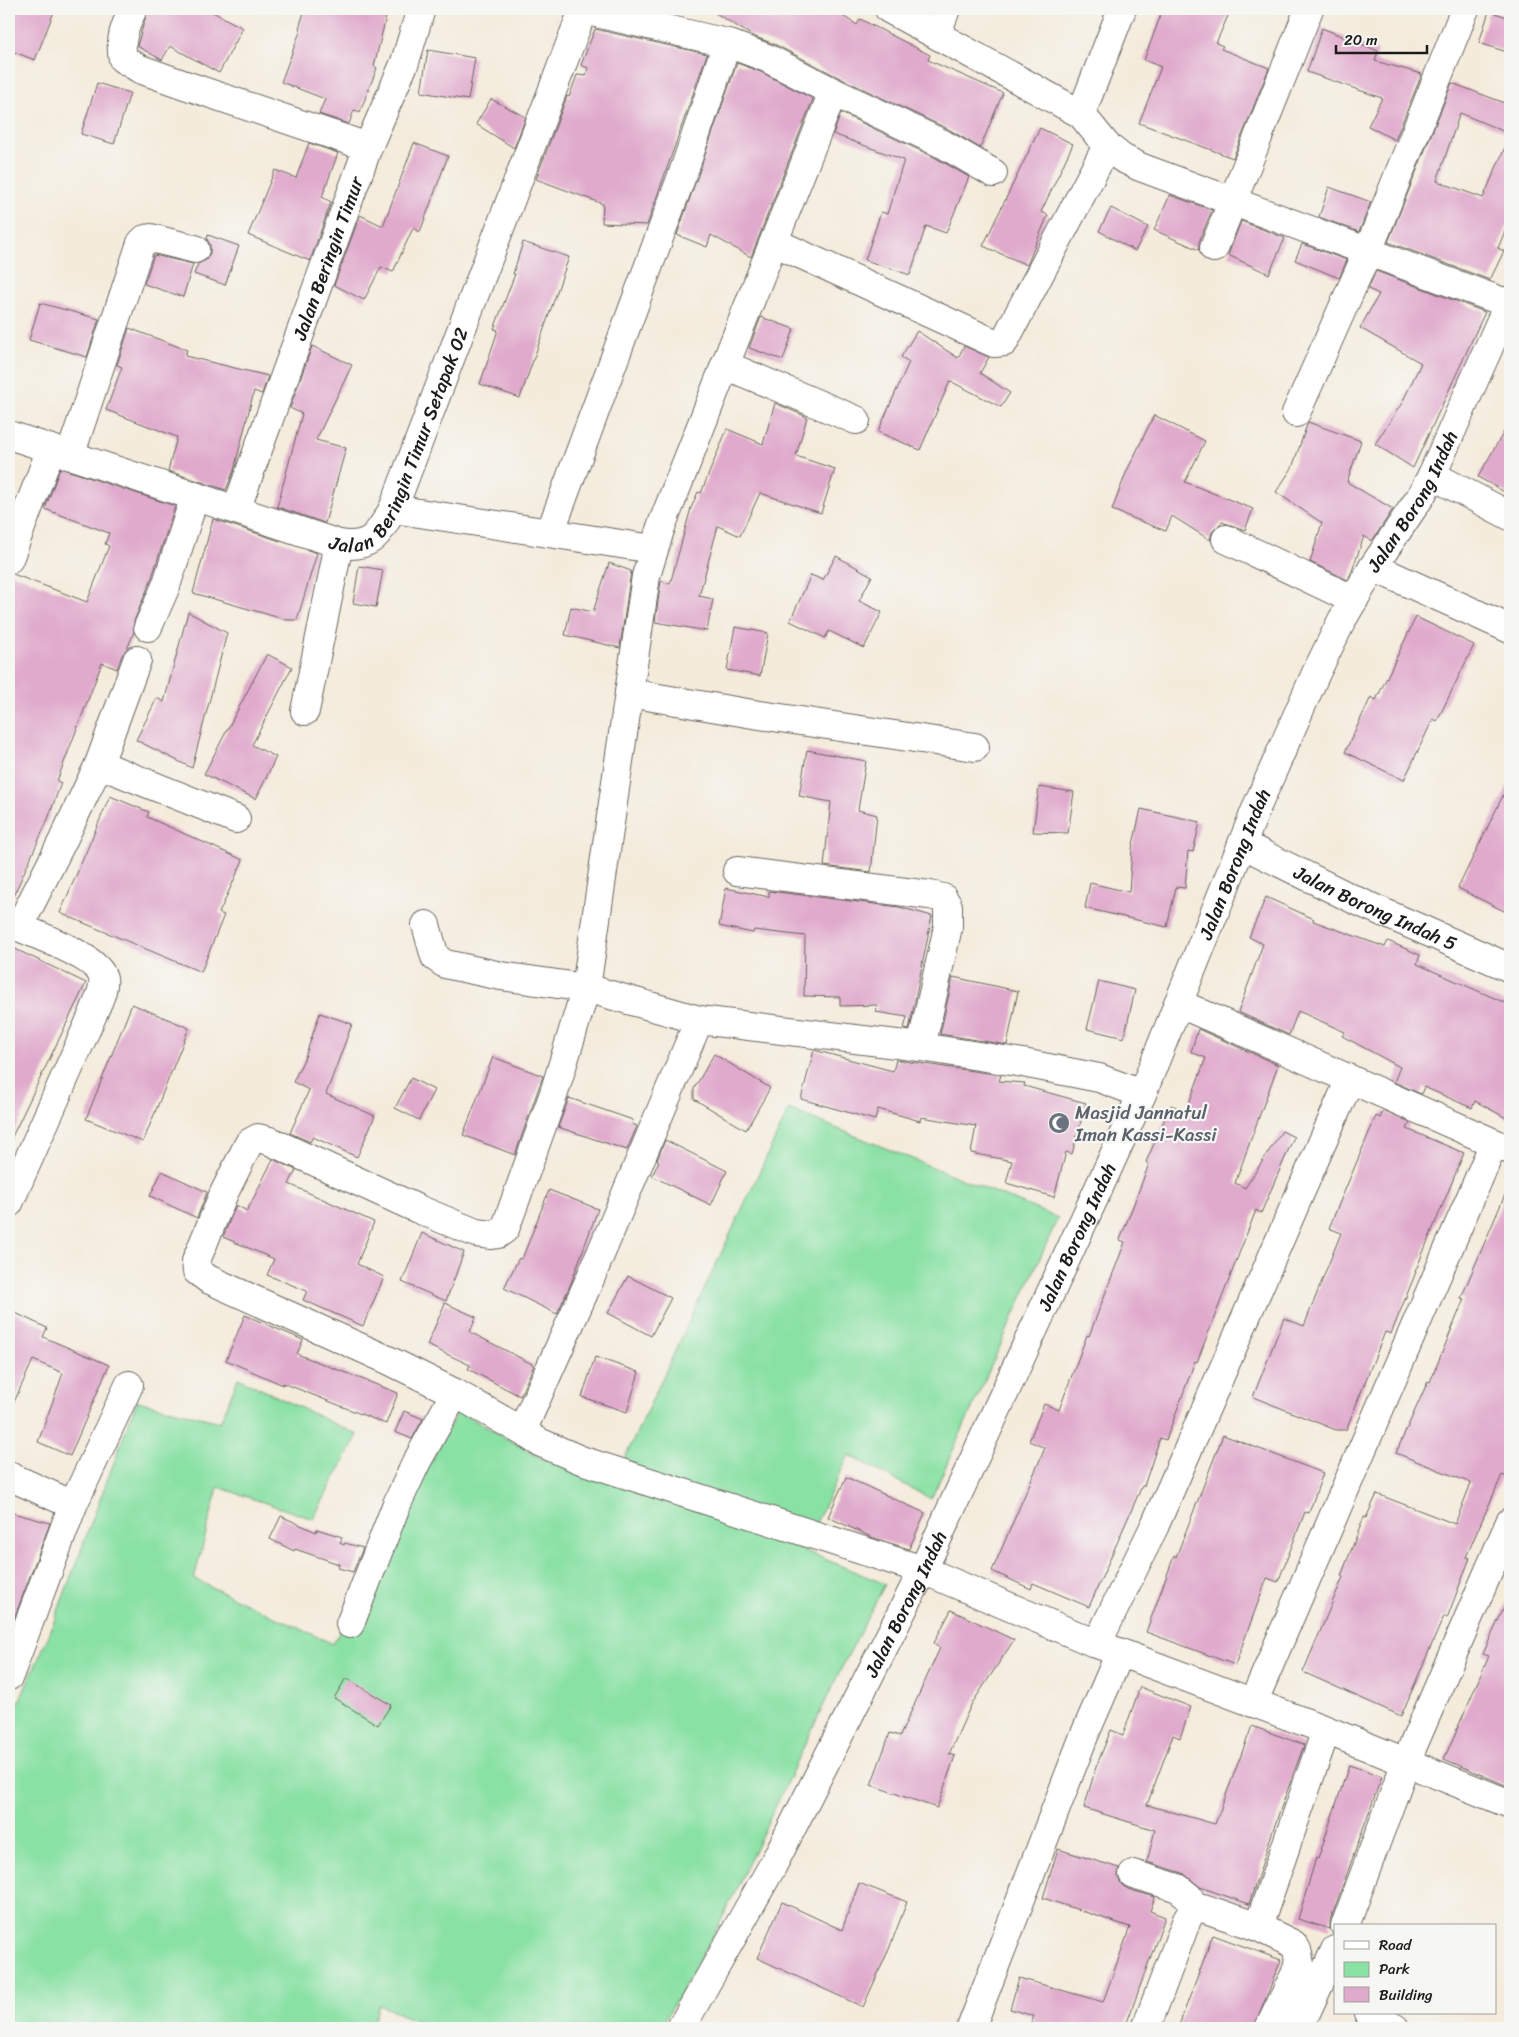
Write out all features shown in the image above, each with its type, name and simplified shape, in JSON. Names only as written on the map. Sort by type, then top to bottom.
[{"type":"street","points":[[133,9],[124,29],[120,48],[123,59],[149,72],[368,147]]},
{"type":"street","name":"Jalan Beringin Timur","points":[[236,510],[368,147],[405,62],[421,9]]},
{"type":"street","points":[[581,9],[727,43],[760,56],[943,144],[993,173]]},
{"type":"street","name":"Jalan Beringin Timur Setapak 02","points":[[9,435],[339,544],[352,546],[367,543],[381,530],[394,509],[500,232],[581,9]]},
{"type":"street","points":[[889,9],[941,21],[1080,114],[1107,146],[1122,158],[1140,167],[1509,302]]},
{"type":"street","points":[[1080,114],[1122,9]]},
{"type":"street","points":[[1214,248],[1309,9]]},
{"type":"street","points":[[1296,413],[1368,251],[1465,9]]},
{"type":"street","points":[[550,533],[683,172],[727,43]]},
{"type":"street","points":[[834,92],[653,549],[646,576],[586,988],[554,1092],[505,1230],[492,1235],[476,1232],[418,1209],[270,1141],[258,1138],[249,1143],[224,1193],[196,1261],[197,1271],[208,1279],[455,1393],[539,1442],[581,1460],[923,1570],[1109,1648],[1326,1730],[1510,1804]]},
{"type":"street","points":[[774,242],[999,344],[1004,342],[1107,146]]},
{"type":"street","points":[[9,559],[61,452],[141,243],[145,239],[151,238],[195,249]]},
{"type":"street","name":"Jalan Borong Indah","points":[[681,2028],[773,1866],[923,1570],[1142,1094],[1242,844],[1316,672],[1342,620],[1373,567],[1421,496],[1432,475],[1509,302]]},
{"type":"street","points":[[725,365],[856,420]]},
{"type":"street","points":[[1432,475],[1510,516]]},
{"type":"street","points":[[148,627],[166,586],[195,496]]},
{"type":"street","points":[[394,509],[653,549]]},
{"type":"street","points":[[1226,539],[1354,600]]},
{"type":"street","points":[[305,711],[339,544]]},
{"type":"street","points":[[1373,567],[1510,629]]},
{"type":"street","points":[[9,1203],[103,989],[103,978],[98,967],[88,959],[14,925],[63,840],[99,764],[137,660]]},
{"type":"street","points":[[629,692],[753,714],[975,747]]},
{"type":"street","points":[[99,764],[236,819]]},
{"type":"street","name":"Jalan Borong Indah 5","points":[[1242,844],[1355,900],[1508,961]]},
{"type":"street","points":[[737,871],[943,898],[948,906],[948,927],[921,1047]]},
{"type":"street","points":[[426,925],[435,957],[445,964],[501,976],[586,988],[699,1020],[921,1047],[1023,1062],[1090,1076],[1142,1094]]},
{"type":"street","points":[[1178,1003],[1502,1147],[1253,1703]]},
{"type":"street","points":[[522,1431],[590,1279],[699,1020]]},
{"type":"street","points":[[972,2028],[1084,1736],[1109,1648],[1155,1525],[1350,1079]]},
{"type":"street","points":[[10,1671],[73,1505],[129,1385]]},
{"type":"street","points":[[350,1624],[396,1506],[416,1463],[455,1393]]},
{"type":"street","points":[[9,1476],[73,1505]]},
{"type":"street","points":[[1346,1924],[1406,1762],[1510,1522]]},
{"type":"street","points":[[1258,1928],[1326,1730]]},
{"type":"street","points":[[1134,1874],[1178,1888],[1189,1897],[1194,1909]]},
{"type":"street","points":[[1146,2028],[1188,1917],[1194,1909],[1203,1908],[1258,1928],[1293,1944],[1297,1950],[1300,1964],[1269,2028]]},
{"type":"street","points":[[1299,2028],[1327,1990],[1334,1955]]},
{"type":"street","points":[[1370,2014],[1395,2028]]},
{"type":"green space","points":[[789,1109],[1058,1218],[931,1499],[849,1455],[811,1533],[621,1466]]},
{"type":"green space","points":[[238,1378],[358,1435],[313,1519],[218,1487],[194,1579],[333,1644],[458,1411],[543,1459],[742,1525],[885,1584],[838,1675],[718,1927],[660,2028],[433,2028],[379,2005],[371,2028],[9,2028],[9,1724],[49,1635],[137,1401],[220,1422]]},
{"type":"building","points":[[9,9],[55,9],[35,60],[9,50]]},
{"type":"building","points":[[148,9],[207,9],[243,28],[219,73],[170,46],[162,60],[137,46]]},
{"type":"building","points":[[305,9],[388,9],[374,66],[377,68],[360,112],[354,110],[349,124],[319,114],[325,99],[281,82],[301,29],[299,28]]},
{"type":"building","points":[[709,9],[832,9],[857,25],[860,19],[930,55],[928,60],[1003,93],[980,148],[950,130],[840,78],[774,44],[753,36]]},
{"type":"building","points":[[1163,9],[1231,9],[1216,43],[1223,46],[1221,49],[1269,68],[1233,158],[1139,123],[1161,67],[1144,60]]},
{"type":"building","points":[[1489,11],[1510,18],[1510,53],[1479,43]]},
{"type":"building","points":[[1322,28],[1378,51],[1375,61],[1422,74],[1395,140],[1368,126],[1382,98],[1307,72]]},
{"type":"building","points":[[595,29],[707,54],[647,225],[602,223],[603,204],[536,179],[567,96],[569,97],[577,75],[586,76],[588,68],[581,65]]},
{"type":"building","points":[[428,50],[475,58],[468,100],[421,92]]},
{"type":"building","points":[[737,63],[761,72],[813,99],[751,257],[711,235],[707,247],[677,235]]},
{"type":"building","points":[[97,83],[130,93],[114,144],[81,134]]},
{"type":"building","points":[[1452,83],[1510,105],[1510,134],[1460,113],[1437,181],[1483,198],[1510,136],[1510,219],[1498,248],[1504,251],[1490,280],[1388,242]]},
{"type":"building","points":[[491,99],[526,117],[514,148],[476,124]]},
{"type":"building","points":[[841,113],[936,158],[969,177],[946,233],[926,226],[910,275],[865,260],[881,212],[887,214],[904,160],[833,134]]},
{"type":"building","points":[[1040,128],[1073,144],[1041,212],[1048,215],[1027,265],[983,246]]},
{"type":"building","points":[[309,143],[338,153],[322,197],[331,202],[310,261],[248,235],[275,170],[296,178]]},
{"type":"building","points":[[414,143],[448,156],[420,232],[413,228],[393,272],[381,267],[364,300],[334,285],[360,215],[383,226]]},
{"type":"building","points":[[1329,187],[1371,202],[1359,232],[1319,217]]},
{"type":"building","points":[[1170,195],[1212,210],[1199,242],[1199,250],[1154,230]]},
{"type":"building","points":[[1111,208],[1148,227],[1135,251],[1099,231]]},
{"type":"building","points":[[1241,221],[1285,238],[1269,274],[1228,255]]},
{"type":"building","points":[[208,235],[239,246],[225,285],[194,274],[198,264],[206,260],[210,253]]},
{"type":"building","points":[[523,242],[569,257],[520,398],[480,384],[498,330],[494,329],[515,274],[513,274]]},
{"type":"building","points":[[1302,244],[1347,260],[1339,278],[1295,260]]},
{"type":"building","points":[[154,255],[193,264],[183,297],[144,284]]},
{"type":"building","points":[[1376,271],[1485,312],[1413,468],[1375,444],[1402,403],[1421,363],[1360,328],[1379,294],[1368,289]]},
{"type":"building","points":[[40,303],[99,319],[87,357],[29,340]]},
{"type":"building","points":[[761,317],[794,329],[783,360],[749,348]]},
{"type":"building","points":[[129,328],[187,350],[185,356],[268,376],[262,394],[254,391],[234,470],[226,490],[168,471],[177,437],[106,410],[122,367],[117,365]]},
{"type":"building","points":[[917,331],[958,358],[964,346],[989,357],[980,373],[1010,393],[1001,407],[950,381],[920,450],[878,432],[909,362],[901,357]]},
{"type":"building","points":[[312,346],[352,365],[316,440],[346,448],[325,523],[277,507],[302,414],[290,408]]},
{"type":"building","points":[[775,403],[807,417],[796,456],[835,469],[821,513],[760,493],[740,536],[718,526],[699,596],[713,599],[707,631],[655,622],[661,581],[670,584],[691,508],[698,492],[701,493],[727,429],[763,444]]},
{"type":"building","points":[[1154,415],[1205,441],[1185,482],[1253,509],[1245,530],[1222,522],[1212,532],[1210,540],[1172,516],[1166,531],[1112,510],[1126,473]]},
{"type":"building","points":[[1510,421],[1510,495],[1478,477]]},
{"type":"building","points":[[1308,422],[1361,441],[1347,482],[1393,509],[1372,541],[1364,536],[1348,580],[1310,562],[1322,523],[1276,492],[1292,468]]},
{"type":"building","points":[[60,468],[175,506],[151,580],[134,621],[134,632],[128,647],[122,655],[117,669],[102,663],[57,781],[61,783],[48,819],[9,906],[9,574],[87,602],[109,546],[105,544],[109,533],[45,509]]},
{"type":"building","points":[[213,519],[317,553],[297,620],[287,620],[193,593]]},
{"type":"building","points":[[836,556],[872,576],[859,601],[882,612],[864,648],[829,631],[825,638],[790,621],[811,575],[823,580]]},
{"type":"building","points":[[609,563],[631,571],[620,648],[565,635],[571,607],[593,612]]},
{"type":"building","points":[[359,566],[383,570],[376,607],[353,603]]},
{"type":"building","points":[[188,612],[227,633],[192,768],[136,740],[157,698],[164,702]]},
{"type":"building","points":[[1416,617],[1474,645],[1437,721],[1433,719],[1404,780],[1345,752],[1371,697],[1376,700]]},
{"type":"building","points":[[735,627],[768,633],[760,676],[727,670]]},
{"type":"building","points":[[267,654],[292,667],[252,745],[276,757],[256,799],[204,774]]},
{"type":"building","points":[[807,750],[866,761],[858,810],[877,815],[871,872],[824,866],[831,802],[799,796]]},
{"type":"building","points":[[1510,781],[1510,914],[1458,888]]},
{"type":"building","points":[[1039,787],[1074,792],[1068,833],[1033,832]]},
{"type":"building","points":[[110,796],[149,812],[147,817],[243,860],[219,913],[224,915],[201,972],[60,913]]},
{"type":"building","points":[[1141,809],[1200,822],[1193,852],[1188,851],[1185,888],[1176,887],[1167,927],[1085,908],[1090,883],[1129,892],[1132,849]]},
{"type":"building","points":[[726,888],[769,897],[769,891],[899,907],[932,916],[909,1030],[904,1029],[907,1017],[876,1012],[877,1005],[840,1006],[840,997],[804,996],[805,936],[754,930],[753,933],[719,926]]},
{"type":"building","points":[[1266,897],[1314,919],[1313,921],[1385,947],[1388,941],[1420,955],[1417,964],[1510,1005],[1510,1120],[1475,1101],[1472,1108],[1424,1087],[1421,1094],[1394,1082],[1400,1067],[1342,1036],[1345,1032],[1298,1011],[1289,1035],[1238,1012],[1263,944],[1249,937]]},
{"type":"building","points":[[9,946],[86,983],[9,1143]]},
{"type":"building","points":[[953,977],[1018,991],[1007,1045],[940,1034]]},
{"type":"building","points":[[1099,981],[1135,990],[1124,1038],[1087,1029]]},
{"type":"building","points":[[132,1004],[189,1028],[143,1142],[86,1119]]},
{"type":"building","points":[[320,1013],[352,1024],[326,1094],[375,1116],[357,1157],[313,1137],[310,1142],[290,1133],[309,1090],[293,1082],[305,1057]]},
{"type":"building","points":[[1198,1029],[1278,1065],[1235,1183],[1245,1188],[1282,1131],[1294,1137],[1261,1213],[1256,1210],[1197,1362],[1195,1361],[1166,1440],[1160,1438],[1144,1486],[1142,1486],[1089,1607],[1033,1583],[1031,1589],[992,1571],[1045,1448],[1029,1441],[1044,1404],[1059,1410],[1125,1242],[1120,1240],[1149,1164],[1146,1162],[1171,1105],[1186,1111],[1206,1058],[1191,1052]]},
{"type":"building","points":[[814,1050],[893,1071],[896,1060],[1001,1075],[999,1081],[1025,1083],[1024,1086],[1086,1103],[1072,1154],[1066,1152],[1054,1197],[1006,1183],[1012,1161],[971,1153],[976,1126],[921,1117],[920,1121],[878,1109],[875,1120],[801,1099]]},
{"type":"building","points":[[714,1054],[770,1088],[746,1130],[694,1099],[694,1089]]},
{"type":"building","points":[[493,1057],[543,1076],[515,1155],[463,1135]]},
{"type":"building","points":[[411,1078],[434,1090],[419,1120],[395,1108]]},
{"type":"building","points":[[569,1098],[633,1120],[632,1124],[637,1126],[627,1150],[558,1127]]},
{"type":"building","points":[[1383,1111],[1410,1123],[1407,1129],[1464,1153],[1391,1334],[1385,1332],[1346,1430],[1336,1430],[1253,1397],[1284,1318],[1304,1326],[1341,1233],[1329,1228],[1376,1116],[1380,1118]]},
{"type":"building","points":[[665,1140],[727,1171],[711,1205],[652,1176]]},
{"type":"building","points":[[273,1159],[296,1170],[289,1184],[374,1222],[357,1264],[384,1277],[363,1326],[303,1300],[307,1291],[267,1275],[274,1259],[223,1237],[236,1205],[247,1211]]},
{"type":"building","points":[[162,1171],[207,1192],[197,1218],[150,1196]]},
{"type":"building","points":[[1510,1183],[1510,1478],[1502,1475],[1466,1557],[1470,1558],[1447,1618],[1444,1616],[1401,1716],[1303,1672],[1343,1577],[1341,1576],[1364,1517],[1366,1518],[1377,1494],[1455,1524],[1471,1483],[1396,1453],[1428,1381],[1430,1382],[1464,1299],[1461,1298]]},
{"type":"building","points":[[549,1190],[598,1209],[571,1283],[557,1314],[504,1288],[519,1258],[522,1259]]},
{"type":"building","points":[[422,1233],[464,1252],[446,1301],[402,1282]]},
{"type":"building","points":[[628,1276],[671,1298],[651,1336],[608,1313]]},
{"type":"building","points":[[445,1303],[476,1317],[470,1332],[534,1365],[520,1396],[468,1369],[470,1365],[427,1345]]},
{"type":"building","points":[[9,1310],[47,1328],[43,1337],[109,1365],[70,1456],[38,1442],[63,1373],[33,1360],[9,1413]]},
{"type":"building","points":[[245,1315],[303,1340],[297,1354],[398,1393],[386,1424],[283,1383],[283,1385],[226,1360]]},
{"type":"building","points":[[595,1357],[639,1372],[627,1412],[582,1397]]},
{"type":"building","points":[[404,1411],[423,1419],[412,1439],[395,1432]]},
{"type":"building","points":[[1223,1435],[1323,1473],[1309,1513],[1305,1512],[1278,1582],[1267,1578],[1235,1665],[1146,1632],[1174,1556],[1176,1557]]},
{"type":"building","points":[[846,1477],[925,1513],[909,1549],[871,1537],[828,1517]]},
{"type":"building","points":[[9,1512],[50,1523],[9,1632]]},
{"type":"building","points":[[281,1516],[316,1532],[317,1529],[342,1537],[340,1543],[344,1545],[345,1543],[363,1548],[353,1572],[338,1568],[339,1564],[295,1549],[294,1551],[270,1539]]},
{"type":"building","points":[[1510,1594],[1510,1787],[1444,1759],[1489,1656],[1483,1654]]},
{"type":"building","points":[[951,1610],[1014,1640],[971,1705],[949,1754],[955,1756],[937,1808],[871,1785],[890,1733],[900,1736],[940,1648],[934,1643]]},
{"type":"building","points":[[346,1678],[391,1705],[378,1725],[334,1698]]},
{"type":"building","points":[[1140,1687],[1191,1707],[1180,1738],[1173,1735],[1147,1805],[1215,1824],[1252,1726],[1304,1745],[1273,1830],[1249,1904],[1200,1887],[1183,1873],[1147,1862],[1155,1830],[1084,1808],[1096,1767],[1111,1730],[1123,1735]]},
{"type":"building","points":[[1349,1765],[1382,1776],[1330,1921],[1330,1929],[1298,1919],[1316,1858],[1318,1859]]},
{"type":"building","points":[[1058,1849],[1119,1868],[1118,1877],[1122,1885],[1128,1889],[1155,1897],[1150,1911],[1165,1917],[1125,2028],[1029,2028],[1034,2016],[1010,2009],[1019,1978],[1103,2002],[1130,1927],[1043,1898]]},
{"type":"building","points":[[859,1883],[907,1902],[889,1949],[863,2007],[757,1958],[782,1902],[842,1930]]},
{"type":"building","points":[[1213,1935],[1281,1960],[1254,2028],[1178,2028]]},
{"type":"place","name":"Masjid Jannatul Iman Kassi-Kassi","points":[[1059,1123]]}]
